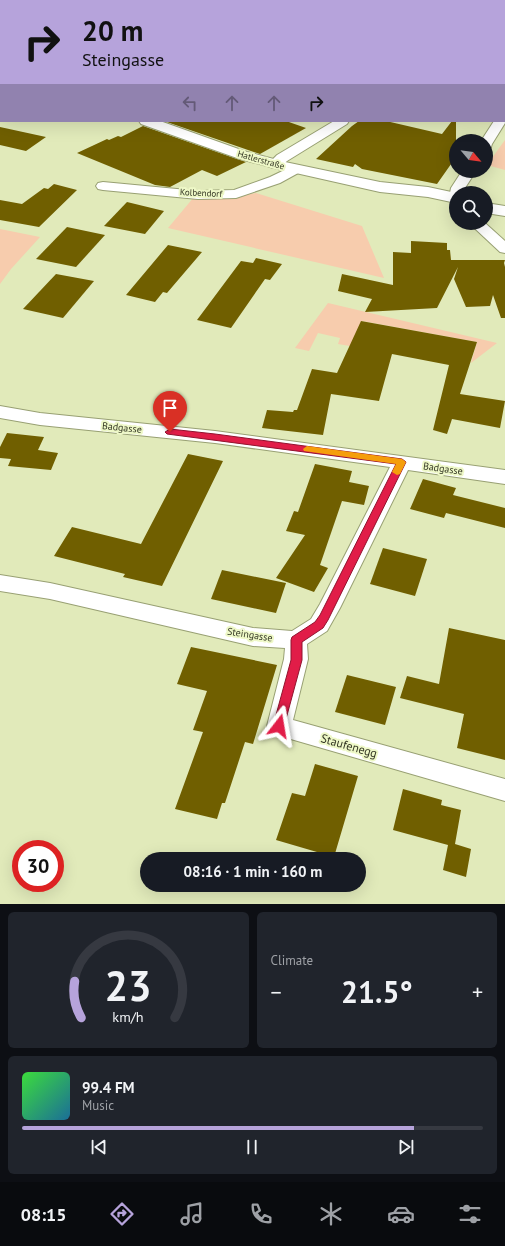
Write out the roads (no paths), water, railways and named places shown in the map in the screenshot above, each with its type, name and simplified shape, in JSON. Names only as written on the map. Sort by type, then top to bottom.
[{"type":"street","name":"Hatlerstraße","points":[[149,122],[228,150],[275,164],[380,187],[415,197],[449,201]]},
{"type":"street","points":[[275,164],[282,158],[341,122]]},
{"type":"street","points":[[492,134],[499,122]]},
{"type":"street","name":"Kolbendorf","points":[[103,186],[198,195],[236,194],[275,180],[295,169]]},
{"type":"street","name":"Hatlerstraße","points":[[380,187],[413,190],[449,197]]},
{"type":"street","points":[[493,203],[505,205]]},
{"type":"street","points":[[493,209],[505,211]]},
{"type":"street","points":[[484,230],[505,249]]},
{"type":"street","name":"Badgasse","points":[[0,412],[40,419],[215,437],[505,477]]},
{"type":"street","points":[[296,640],[319,625],[402,462]]},
{"type":"street","name":"Steingasse","points":[[0,583],[50,590],[252,637],[296,640]]},
{"type":"street","name":"Staufenegg","points":[[296,640],[296,660],[279,726],[505,790]]}]
